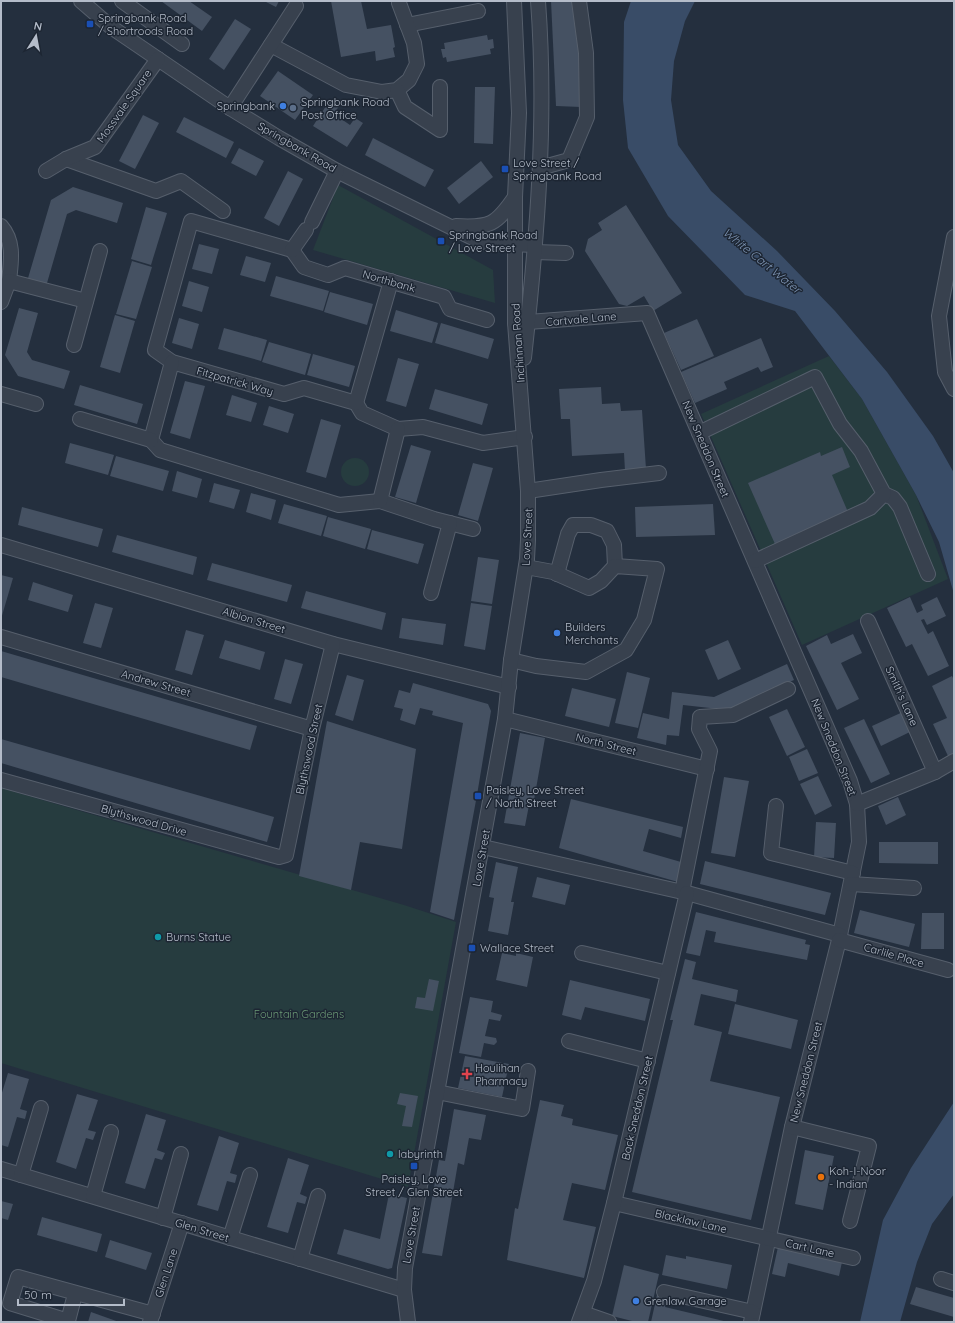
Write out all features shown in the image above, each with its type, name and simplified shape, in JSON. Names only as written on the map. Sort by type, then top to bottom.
[{"type":"street","name":"Springbank Road","points":[[81,1],[111,27],[230,108],[279,138],[338,171],[479,241],[566,253]]},
{"type":"street","name":"Inchinnan Road","points":[[514,1],[519,113],[515,197],[515,245],[521,323],[521,390]]},
{"type":"street","name":"Inchinnan Road","points":[[521,323],[535,248],[540,168],[542,59],[538,1]]},
{"type":"street","points":[[540,168],[569,160],[587,117],[586,53],[579,1]]},
{"type":"street","points":[[129,3],[182,44]]},
{"type":"street","points":[[271,45],[346,85],[382,92],[397,90],[409,80],[417,64],[414,44],[399,3]]},
{"type":"street","points":[[230,108],[296,6]]},
{"type":"street","points":[[407,24],[478,11]]},
{"type":"street","name":"Mossvale Square","points":[[46,171],[66,159],[95,147],[158,59]]},
{"type":"street","points":[[397,90],[405,107],[440,130],[440,87]]},
{"type":"street","points":[[66,159],[156,191],[181,181],[223,211]]},
{"type":"street","points":[[292,250],[309,226],[338,171]]},
{"type":"street","points":[[449,226],[486,226],[498,219],[515,197]]},
{"type":"street","name":"Fitzpatrick Way","points":[[292,250],[191,221],[155,350],[172,362],[284,394],[304,388],[356,403],[362,413],[398,429],[423,427],[483,443],[524,437]]},
{"type":"street","points":[[1,226],[12,251],[9,281],[1,302]]},
{"type":"street","points":[[954,236],[939,316],[945,372],[954,389]]},
{"type":"street","name":"Northbank","points":[[292,250],[304,267],[328,275],[345,268],[444,296],[450,309],[487,320]]},
{"type":"street","points":[[74,345],[100,251]]},
{"type":"street","points":[[9,281],[86,301]]},
{"type":"street","points":[[356,403],[391,281]]},
{"type":"street","name":"Cartvale Lane","points":[[521,323],[647,313]]},
{"type":"street","name":"New Sneddon Street","points":[[647,313],[850,781],[856,804],[859,842],[852,879],[840,937],[792,1127],[767,1238],[752,1317]]},
{"type":"street","points":[[152,440],[172,362]]},
{"type":"street","points":[[699,433],[815,377],[840,424],[861,451],[884,494],[893,498],[900,507],[928,574]]},
{"type":"street","name":"Love Street","points":[[408,1322],[404,1290],[405,1268],[483,847],[505,719],[511,660],[526,567],[528,540],[528,491],[521,390]]},
{"type":"street","points":[[1,394],[36,404]]},
{"type":"street","points":[[80,419],[152,440],[160,450],[339,505],[380,501],[473,529]]},
{"type":"street","points":[[380,501],[398,429]]},
{"type":"street","points":[[528,491],[659,473]]},
{"type":"street","points":[[755,561],[870,508],[884,494]]},
{"type":"street","points":[[431,593],[450,523]]},
{"type":"street","points":[[526,567],[557,574],[589,588],[601,581],[615,566],[614,545],[607,531],[592,525],[573,526],[568,534],[557,574]]},
{"type":"street","name":"Albion Street","points":[[1,545],[333,644],[509,687]]},
{"type":"street","points":[[511,660],[536,666],[586,672],[626,650],[644,620],[657,569],[615,566]]},
{"type":"street","name":"Smith's Lane","points":[[868,621],[935,772]]},
{"type":"street","name":"Andrew Street","points":[[1,637],[312,729]]},
{"type":"street","name":"Blythswood Street","points":[[286,855],[312,729],[333,644]]},
{"type":"street","name":"Back Sneddon Street","points":[[581,1317],[594,1281],[614,1203],[668,973],[710,752],[699,729],[700,717],[733,715],[788,689]]},
{"type":"street","name":"North Street","points":[[505,719],[707,768]]},
{"type":"street","points":[[856,804],[935,772],[954,761]]},
{"type":"street","name":"Blythswood Drive","points":[[1,780],[279,857],[286,855]]},
{"type":"street","points":[[776,806],[771,853],[852,879],[914,888]]},
{"type":"street","points":[[483,847],[684,892],[840,937]]},
{"type":"street","name":"Carlile Place","points":[[840,937],[948,970]]},
{"type":"street","points":[[582,953],[668,973]]},
{"type":"street","points":[[569,1041],[648,1061]]},
{"type":"street","points":[[437,1092],[522,1109],[528,1071]]},
{"type":"street","points":[[21,1175],[41,1108]]},
{"type":"street","points":[[792,1127],[869,1146],[850,1221]]},
{"type":"street","points":[[93,1196],[111,1132]]},
{"type":"street","points":[[164,1218],[181,1154]]},
{"type":"street","name":"Glen Street","points":[[1,1169],[404,1290]]},
{"type":"street","points":[[230,1238],[250,1175]]},
{"type":"street","points":[[300,1259],[318,1196]]},
{"type":"street","name":"Blacklaw Lane","points":[[614,1203],[767,1238]]},
{"type":"street","name":"Glen Lane","points":[[151,1318],[182,1223]]},
{"type":"street","name":"Cart Lane","points":[[767,1238],[853,1258]]},
{"type":"street","points":[[664,1292],[752,1317]]},
{"type":"street","points":[[75,1294],[82,1294],[151,1318]]},
{"type":"street","points":[[581,1317],[609,1322]]},
{"type":"green space","points":[[338,185],[493,270],[495,303],[313,250]]},
{"type":"green space","points":[[829,356],[862,399],[916,495],[948,579],[802,645],[701,414]]},
{"type":"green space","points":[[355,458],[365,462],[369,472],[365,482],[355,486],[345,482],[341,472],[345,462]]},
{"type":"green space","name":"Fountain Gardens","points":[[1,788],[404,905],[456,922],[408,1187],[1,1063]]},
{"type":"water","name":"White Cart Water","points":[[631,1],[695,1],[685,21],[674,61],[671,100],[678,145],[711,191],[777,251],[835,311],[887,372],[933,436],[954,473],[954,594],[939,542],[916,495],[862,399],[795,311],[745,295],[668,216],[628,148],[623,100],[624,22]]},
{"type":"water","points":[[954,1102],[954,1194],[932,1224],[917,1262],[900,1322],[860,1322],[883,1220],[911,1168]]},
{"type":"building","points":[[161,1],[189,1],[212,17],[202,31]]},
{"type":"building","points":[[264,1],[279,1],[276,7]]},
{"type":"building","points":[[331,1],[361,1],[367,29],[391,25],[395,47],[393,48],[395,57],[376,61],[375,51],[341,57]]},
{"type":"building","points":[[551,1],[577,1],[581,107],[556,106]]},
{"type":"building","points":[[235,19],[251,29],[224,70],[209,59]]},
{"type":"building","points":[[487,35],[488,40],[493,39],[494,48],[490,49],[491,54],[447,62],[446,57],[443,58],[441,49],[445,49],[444,43]]},
{"type":"building","points":[[278,71],[313,95],[295,120],[260,96]]},
{"type":"building","points":[[475,87],[495,87],[493,144],[474,143]]},
{"type":"building","points":[[330,100],[339,106],[334,114],[350,125],[355,118],[363,123],[347,147],[313,126]]},
{"type":"building","points":[[143,115],[159,123],[135,169],[119,161]]},
{"type":"building","points":[[184,117],[234,142],[226,158],[176,132]]},
{"type":"building","points":[[373,138],[434,170],[425,187],[365,155]]},
{"type":"building","points":[[239,148],[264,161],[256,176],[231,163]]},
{"type":"building","points":[[481,161],[493,177],[459,204],[447,188]]},
{"type":"building","points":[[288,171],[303,179],[279,226],[264,218]]},
{"type":"building","points":[[73,187],[123,203],[117,223],[76,210],[67,214],[45,290],[26,285],[51,200]]},
{"type":"building","points":[[626,205],[682,293],[653,311],[644,296],[627,306],[619,304],[585,251],[588,239],[602,230],[598,223]]},
{"type":"building","points":[[146,207],[167,213],[151,265],[131,259]]},
{"type":"building","points":[[199,244],[219,249],[212,274],[192,269]]},
{"type":"building","points":[[246,256],[271,263],[265,282],[240,275]]},
{"type":"building","points":[[132,261],[152,267],[136,319],[116,314]]},
{"type":"building","points":[[276,276],[329,291],[323,311],[270,296]]},
{"type":"building","points":[[189,281],[209,287],[202,312],[182,306]]},
{"type":"building","points":[[330,292],[373,304],[367,325],[324,312]]},
{"type":"building","points":[[19,308],[38,313],[27,352],[32,360],[70,371],[64,389],[18,376],[5,355]]},
{"type":"building","points":[[396,310],[438,323],[432,343],[390,331]]},
{"type":"building","points":[[115,315],[135,321],[120,373],[100,367]]},
{"type":"building","points":[[179,318],[199,324],[192,349],[172,343]]},
{"type":"building","points":[[697,319],[714,356],[681,370],[664,333]]},
{"type":"building","points":[[441,323],[494,339],[488,359],[435,343]]},
{"type":"building","points":[[224,328],[267,340],[261,361],[218,349]]},
{"type":"building","points":[[761,338],[773,367],[761,372],[758,367],[724,382],[727,389],[695,403],[681,372]]},
{"type":"building","points":[[269,342],[311,354],[305,375],[262,362]]},
{"type":"building","points":[[313,354],[355,366],[349,387],[307,375]]},
{"type":"building","points":[[398,358],[419,364],[406,407],[386,401]]},
{"type":"building","points":[[185,381],[205,386],[190,439],[170,433]]},
{"type":"building","points":[[80,385],[143,404],[137,424],[74,405]]},
{"type":"building","points":[[601,387],[602,404],[620,403],[621,411],[642,410],[646,469],[625,471],[624,453],[572,456],[570,419],[561,419],[559,389]]},
{"type":"building","points":[[435,389],[488,404],[482,425],[429,409]]},
{"type":"building","points":[[232,395],[257,403],[251,422],[226,415]]},
{"type":"building","points":[[269,406],[294,414],[288,433],[263,425]]},
{"type":"building","points":[[321,419],[341,425],[326,478],[306,472]]},
{"type":"building","points":[[70,443],[114,455],[108,475],[65,463]]},
{"type":"building","points":[[411,445],[431,451],[416,503],[395,497]]},
{"type":"building","points":[[842,447],[850,467],[832,475],[848,512],[775,544],[748,483],[820,452],[821,456]]},
{"type":"building","points":[[116,456],[169,471],[163,491],[110,476]]},
{"type":"building","points":[[473,463],[493,468],[478,521],[458,515]]},
{"type":"building","points":[[177,471],[202,479],[197,498],[172,491]]},
{"type":"building","points":[[214,483],[240,490],[234,509],[209,502]]},
{"type":"building","points":[[251,493],[276,500],[271,520],[246,512]]},
{"type":"building","points":[[284,504],[327,516],[321,536],[278,523]]},
{"type":"building","points":[[713,504],[715,535],[636,537],[635,507]]},
{"type":"building","points":[[22,507],[103,529],[98,547],[18,525]]},
{"type":"building","points":[[328,517],[371,529],[365,549],[323,536]]},
{"type":"building","points":[[372,530],[424,544],[418,564],[367,549]]},
{"type":"building","points":[[117,535],[197,557],[193,575],[112,552]]},
{"type":"building","points":[[478,557],[499,560],[492,604],[471,601]]},
{"type":"building","points":[[212,563],[292,585],[287,602],[207,580]]},
{"type":"building","points":[[1,575],[13,578],[1,619]]},
{"type":"building","points":[[33,582],[73,595],[68,612],[28,600]]},
{"type":"building","points":[[306,591],[386,613],[382,630],[301,608]]},
{"type":"building","points":[[910,597],[917,613],[923,610],[921,605],[937,597],[946,616],[927,625],[924,619],[921,620],[928,634],[933,631],[949,666],[928,676],[912,644],[906,647],[887,608]]},
{"type":"building","points":[[95,603],[113,608],[101,648],[83,643]]},
{"type":"building","points":[[471,603],[492,606],[485,650],[464,646]]},
{"type":"building","points":[[402,618],[446,624],[443,645],[399,638]]},
{"type":"building","points":[[186,630],[204,635],[192,675],[175,670]]},
{"type":"building","points":[[853,634],[862,653],[841,663],[859,699],[837,710],[806,646],[827,635],[831,644]]},
{"type":"building","points":[[225,640],[265,652],[260,670],[219,658]]},
{"type":"building","points":[[728,640],[741,669],[718,680],[705,650]]},
{"type":"building","points":[[1,651],[257,726],[250,750],[1,677]]},
{"type":"building","points":[[285,659],[303,664],[291,704],[274,699]]},
{"type":"building","points":[[787,664],[794,680],[728,710],[683,705],[679,736],[667,735],[666,745],[637,738],[643,713],[669,719],[672,692],[714,697]]},
{"type":"building","points":[[627,672],[650,678],[638,728],[615,723]]},
{"type":"building","points":[[347,675],[364,680],[353,721],[335,715]]},
{"type":"building","points":[[952,676],[954,680],[954,754],[948,756],[933,724],[947,718],[932,686]]},
{"type":"building","points":[[413,683],[488,704],[491,711],[454,920],[430,912],[463,723],[432,715],[433,711],[420,708],[415,725],[400,720],[403,709],[394,707],[399,690],[410,693]]},
{"type":"building","points":[[572,688],[616,699],[609,727],[565,716]]},
{"type":"building","points":[[787,709],[805,747],[787,756],[769,717]]},
{"type":"building","points":[[905,711],[914,730],[881,746],[872,726]]},
{"type":"building","points":[[864,719],[890,774],[871,783],[844,728]]},
{"type":"building","points":[[327,721],[416,749],[402,849],[360,842],[351,890],[299,876]]},
{"type":"building","points":[[520,733],[545,738],[534,800],[530,800],[525,826],[504,823]]},
{"type":"building","points":[[1,739],[274,817],[267,842],[1,763]]},
{"type":"building","points":[[807,749],[818,773],[799,781],[789,757]]},
{"type":"building","points":[[818,776],[832,806],[815,815],[800,784]]},
{"type":"building","points":[[724,777],[749,781],[735,857],[711,853]]},
{"type":"building","points":[[898,797],[906,815],[886,825],[878,806]]},
{"type":"building","points":[[571,799],[683,827],[681,838],[649,829],[643,851],[681,862],[678,882],[559,848]]},
{"type":"building","points":[[816,822],[836,823],[834,858],[814,857]]},
{"type":"building","points":[[879,842],[938,842],[938,864],[879,863]]},
{"type":"building","points":[[705,861],[831,893],[825,915],[700,884]]},
{"type":"building","points":[[496,862],[518,867],[511,902],[514,902],[508,935],[488,931],[494,898],[489,897]]},
{"type":"building","points":[[537,877],[570,885],[565,905],[532,897]]},
{"type":"building","points":[[860,910],[915,924],[909,947],[854,933]]},
{"type":"building","points":[[696,912],[806,940],[805,944],[810,945],[807,960],[714,942],[716,932],[706,930],[700,956],[686,953]]},
{"type":"building","points":[[922,913],[944,913],[944,949],[921,949]]},
{"type":"building","points":[[502,953],[516,956],[516,953],[533,957],[527,987],[496,980]]},
{"type":"building","points":[[685,959],[696,962],[692,979],[738,990],[736,1002],[701,994],[694,1025],[722,1032],[710,1081],[780,1097],[751,1220],[632,1192],[673,1020],[670,1020]]},
{"type":"building","points":[[429,979],[439,981],[433,1011],[415,1008],[417,997],[425,998]]},
{"type":"building","points":[[570,980],[650,999],[645,1021],[585,1007],[581,1020],[562,1015]]},
{"type":"building","points":[[470,997],[493,1001],[491,1012],[502,1015],[500,1021],[489,1019],[485,1036],[496,1038],[497,1042],[494,1045],[484,1043],[481,1057],[459,1053]]},
{"type":"building","points":[[735,1004],[798,1020],[791,1049],[728,1034]]},
{"type":"building","points":[[465,1056],[509,1064],[502,1097],[458,1088]]},
{"type":"building","points":[[8,1073],[29,1079],[20,1109],[27,1111],[25,1119],[17,1117],[8,1147],[1,1145],[1,1096]]},
{"type":"building","points":[[400,1093],[418,1096],[412,1127],[402,1126],[406,1106],[397,1104]]},
{"type":"building","points":[[77,1094],[98,1100],[88,1130],[96,1132],[93,1140],[86,1138],[76,1169],[56,1162]]},
{"type":"building","points":[[540,1100],[564,1105],[561,1116],[573,1119],[572,1125],[618,1135],[605,1190],[572,1183],[563,1220],[596,1227],[584,1278],[507,1260],[515,1208],[518,1209]]},
{"type":"building","points":[[454,1109],[486,1115],[481,1140],[469,1138],[464,1165],[458,1163],[442,1256],[422,1253],[439,1160],[445,1161]]},
{"type":"building","points":[[146,1114],[166,1120],[157,1150],[165,1153],[162,1160],[155,1158],[145,1189],[125,1183]]},
{"type":"building","points":[[219,1136],[239,1143],[230,1173],[237,1175],[235,1183],[227,1181],[218,1211],[197,1205]]},
{"type":"building","points":[[805,1150],[834,1156],[823,1210],[795,1204]]},
{"type":"building","points":[[288,1158],[309,1165],[300,1194],[307,1197],[305,1204],[297,1202],[288,1233],[267,1227]]},
{"type":"building","points":[[389,1194],[407,1198],[392,1268],[388,1269],[337,1254],[344,1229],[380,1239]]},
{"type":"building","points":[[1,1201],[13,1204],[8,1220],[1,1218]]},
{"type":"building","points":[[42,1217],[102,1234],[97,1252],[37,1235]]},
{"type":"building","points":[[110,1240],[152,1253],[146,1270],[105,1257]]},
{"type":"building","points":[[778,1247],[842,1262],[839,1276],[788,1263],[785,1277],[772,1274]]},
{"type":"building","points":[[666,1255],[686,1259],[686,1256],[732,1265],[727,1289],[662,1275]]},
{"type":"building","points":[[624,1265],[659,1274],[648,1322],[636,1322],[612,1316]]},
{"type":"building","points":[[916,1287],[954,1298],[954,1317],[910,1304]]},
{"type":"building","points":[[657,1295],[667,1298],[665,1307],[728,1322],[651,1322]]},
{"type":"building","points":[[91,1312],[119,1322],[88,1322]]},
{"type":"place","name":"Springbank Road / Shortroods Road","points":[[90,24]]},
{"type":"place","name":"Springbank","points":[[283,106]]},
{"type":"place","name":"Springbank Road Post Office","points":[[293,108]]},
{"type":"place","name":"Love Street / Springbank Road","points":[[505,169]]},
{"type":"place","name":"Springbank Road / Love Street","points":[[441,241]]},
{"type":"place","name":"Builders Merchants","points":[[557,633]]},
{"type":"place","name":"Paisley, Love Street / North Street","points":[[478,796]]},
{"type":"place","name":"Burns Statue","points":[[158,937]]},
{"type":"place","name":"Wallace Street","points":[[472,948]]},
{"type":"place","name":"Houlihan Pharmacy","points":[[467,1074]]},
{"type":"place","name":"labyrinth","points":[[390,1154]]},
{"type":"place","name":"Paisley, Love Street / Glen Street","points":[[414,1166]]},
{"type":"place","name":"Koh-I-Noor - Indian","points":[[821,1177]]},
{"type":"place","name":"Grenlaw Garage","points":[[636,1301]]}]
